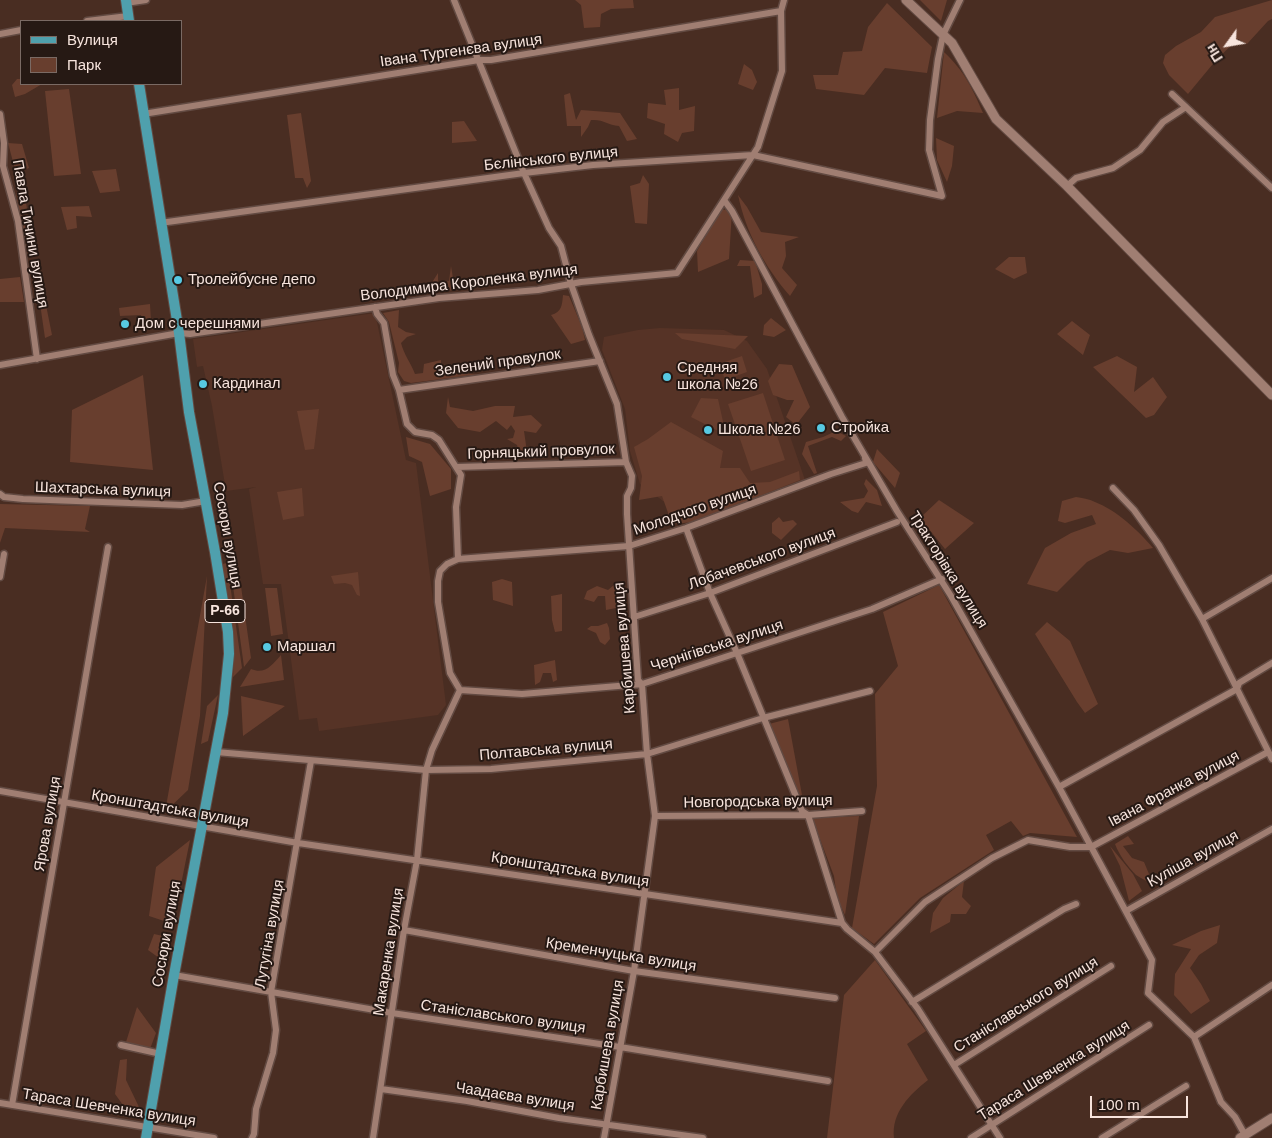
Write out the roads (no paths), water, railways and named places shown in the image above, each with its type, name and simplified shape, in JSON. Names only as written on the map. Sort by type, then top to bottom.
[{"type":"main road","points":[[906,0],[952,43],[996,119],[1068,186],[1272,395]]},
{"type":"main road","points":[[126,2],[129,18]]},
{"type":"main road","name":"Сосюри вулиця","points":[[139,85],[179,334],[189,412],[228,632],[229,654],[226,692],[216,752],[174,975],[147,1133]]},
{"type":"main road","points":[[1244,1137],[1272,1118]]},
{"type":"street","points":[[126,2],[146,0]]},
{"type":"street","name":"Карбишева вулиця","points":[[454,0],[524,173],[549,228],[561,246],[571,284],[617,404],[626,462],[632,476],[631,488],[627,496],[638,680],[642,684],[647,754],[655,816],[646,894],[634,971],[604,1138]]},
{"type":"street","points":[[724,200],[758,147],[782,71],[781,11],[784,0]]},
{"type":"street","points":[[943,35],[960,0]]},
{"type":"street","name":"Івана Тургенєва вулиця","points":[[143,114],[479,60],[491,60],[781,11]]},
{"type":"street","points":[[101,20],[129,18]]},
{"type":"street","points":[[0,34],[20,30]]},
{"type":"street","name":"Бєлінського вулиця","points":[[160,223],[593,165],[753,155],[942,196],[929,150],[930,120],[943,35]]},
{"type":"street","points":[[1172,94],[1272,188]]},
{"type":"street","points":[[1068,186],[1076,178],[1113,168],[1140,150],[1163,122],[1186,107]]},
{"type":"street","name":"Павла Тичини вулиця","points":[[0,114],[4,143],[3,166],[18,221],[38,359]]},
{"type":"street","name":"Володимира Короленка вулиця","points":[[0,365],[179,334],[190,334],[439,298],[538,290],[581,282],[677,273],[724,200]]},
{"type":"street","name":"Тракторівка вулиця","points":[[724,200],[732,211],[813,364],[897,512],[942,579],[1059,787],[1126,911],[1152,960],[1148,993],[1194,1037],[1221,1102],[1235,1117],[1244,1137]]},
{"type":"street","points":[[375,307],[377,314],[384,323],[393,375],[399,390],[407,424],[415,432],[432,435],[439,440],[461,475],[456,507],[458,560],[447,564],[440,571],[438,581],[438,602],[450,673],[460,690]]},
{"type":"street","name":"Зелений провулок","points":[[399,390],[600,361]]},
{"type":"street","name":"Молодчого вулиця","points":[[458,560],[629,546],[686,528],[831,474],[866,463],[864,454]]},
{"type":"street","name":"Горняцький провулок","points":[[457,467],[626,462]]},
{"type":"street","points":[[1113,488],[1134,510],[1159,545],[1202,619],[1272,759]]},
{"type":"street","name":"Шахтарська вулиця","points":[[0,494],[4,498],[182,505],[206,501]]},
{"type":"street","name":"Лобачевського вулиця","points":[[634,617],[710,593],[897,522]]},
{"type":"street","points":[[686,528],[710,593],[762,718],[802,811],[808,814],[842,923],[875,952],[912,1002],[1000,1138]]},
{"type":"street","name":"Ярова вулиця","points":[[12,1105],[108,547]]},
{"type":"street","points":[[0,577],[4,554]]},
{"type":"street","points":[[1202,619],[1272,578]]},
{"type":"street","name":"Чернігівська вулиця","points":[[460,690],[522,694],[642,684],[872,609],[942,579]]},
{"type":"street","points":[[1059,787],[1237,688],[1239,683],[1272,663]]},
{"type":"street","name":"Макаренка вулиця","points":[[373,1138],[404,930],[417,860],[426,770],[432,750],[460,690]]},
{"type":"street","name":"Полтавська вулиця","points":[[216,752],[426,770],[491,769],[647,754],[762,718],[870,691]]},
{"type":"street","name":"Івана Франка вулиця","points":[[1091,847],[1268,752]]},
{"type":"street","name":"Лутугіна вулиця","points":[[252,1138],[256,1109],[273,1053],[276,1030],[271,992],[312,761]]},
{"type":"street","name":"Кронштадтська вулиця","points":[[0,791],[298,843],[842,923]]},
{"type":"street","name":"Новгородська вулиця","points":[[655,816],[808,814],[862,811]]},
{"type":"street","name":"Куліша вулиця","points":[[1126,911],[1272,829]]},
{"type":"street","points":[[875,952],[925,902],[992,858],[1028,840],[1070,848],[1091,847]]},
{"type":"street","points":[[912,1002],[1076,904]]},
{"type":"street","name":"Кременчуцька вулиця","points":[[404,930],[634,971],[835,998]]},
{"type":"street","name":"Станіславського вулиця","points":[[954,1065],[1111,966]]},
{"type":"street","name":"Станіславського вулиця","points":[[174,975],[392,1013],[620,1046],[828,1081]]},
{"type":"street","points":[[1194,1037],[1272,985]]},
{"type":"street","name":"Тараса Шевченка вулиця","points":[[971,1138],[1149,1026]]},
{"type":"street","points":[[121,1045],[161,1054]]},
{"type":"street","points":[[1102,1138],[1186,1086]]},
{"type":"street","name":"Чаадаєва вулиця","points":[[381,1089],[704,1138]]},
{"type":"street","name":"Тараса Шевченка вулиця","points":[[0,1103],[147,1133],[214,1138]]},
{"type":"place","name":"Тролейбусне депо","points":[[178,280]]},
{"type":"place","name":"Дом с черешнями","points":[[125,324]]},
{"type":"place","name":"Средняя школа №26","points":[[667,377]]},
{"type":"place","name":"Кардинал","points":[[203,384]]},
{"type":"place","name":"Стройка","points":[[821,428]]},
{"type":"place","name":"Школа №26","points":[[708,430]]},
{"type":"place","name":"Маршал","points":[[267,647]]}]
